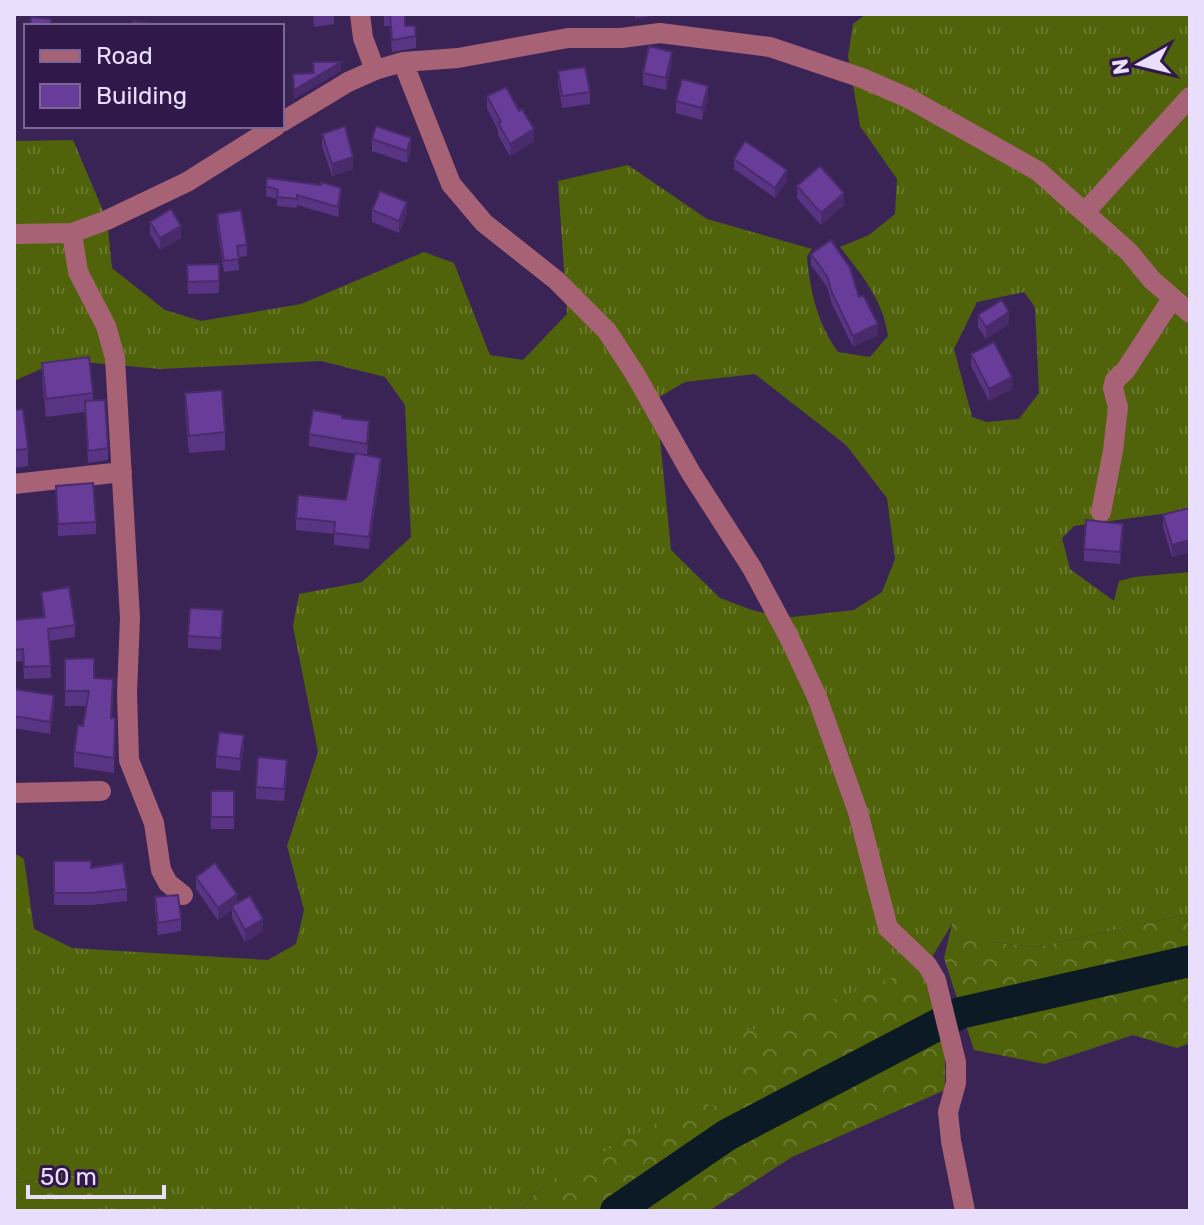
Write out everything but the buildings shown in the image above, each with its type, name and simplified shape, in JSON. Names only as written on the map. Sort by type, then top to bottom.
[{"type":"street","points":[[360,14],[363,38],[375,70]]},
{"type":"street","points":[[284,121],[348,82],[403,62],[458,58],[568,38],[621,38],[660,33],[770,47],[862,78],[908,98],[1038,171],[1129,252],[1152,280],[1190,313]]},
{"type":"street","points":[[403,62],[451,184],[484,223],[556,280],[607,331],[691,473],[752,568],[790,639],[817,697],[858,812],[888,928],[921,959],[936,980],[956,1062],[956,1083],[948,1112],[965,1211]]},
{"type":"street","points":[[1085,212],[1190,97]]},
{"type":"street","points":[[14,234],[72,233],[107,220],[187,182],[273,128]]},
{"type":"street","points":[[72,233],[78,272],[106,326],[115,358],[130,618],[127,693],[129,760],[154,823],[161,870],[168,883],[183,895]]},
{"type":"street","points":[[1101,512],[1118,407],[1113,388],[1115,380],[1125,371],[1172,299]]},
{"type":"street","points":[[14,484],[122,472]]},
{"type":"street","points":[[14,793],[101,791]]},
{"type":"green space","points":[[866,14],[1190,14],[1190,510],[1074,526],[1062,538],[1070,569],[1114,601],[1119,581],[1190,572],[1190,914],[1037,947],[990,942],[952,924],[927,965],[741,1111],[546,1183],[518,1211],[92,1211],[92,1173],[14,1183],[14,853],[24,859],[34,929],[72,948],[268,960],[296,944],[304,910],[287,846],[318,752],[293,626],[299,594],[362,582],[411,537],[405,405],[385,377],[321,361],[160,369],[61,360],[14,381],[14,141],[73,140],[107,220],[112,268],[165,310],[201,321],[301,304],[424,252],[454,263],[490,355],[523,360],[567,314],[558,181],[628,165],[707,219],[812,249],[807,256],[810,282],[820,318],[831,341],[838,352],[870,357],[888,336],[885,323],[870,288],[840,247],[869,235],[895,214],[897,179],[860,126],[848,56],[853,24]],"holes":[[[1024,292],[1035,307],[1039,393],[1019,419],[987,422],[972,417],[954,349],[977,302]],[[755,374],[846,445],[887,498],[895,559],[882,592],[854,610],[784,618],[752,610],[720,598],[671,550],[656,399],[685,382]]]},
{"type":"green space","points":[[1190,914],[1190,1043],[1177,1048],[1133,1035],[1045,1064],[974,1050],[944,958],[952,924],[977,920],[990,942],[1037,947]]},
{"type":"green space","points":[[927,965],[945,1034],[945,1090],[792,1157],[709,1211],[518,1211],[546,1183],[696,1102],[741,1111],[742,1033]]},
{"type":"green space","points":[[93,1173],[92,1211],[14,1211],[14,1183]]},
{"type":"waterway","points":[[616,1211],[727,1135],[960,1013],[1190,961]]}]
